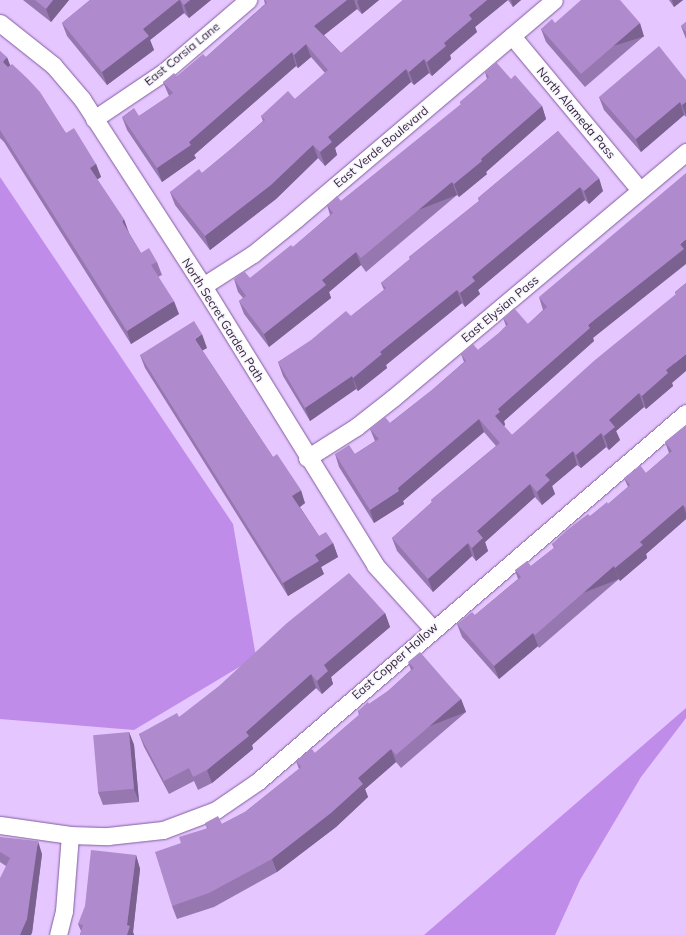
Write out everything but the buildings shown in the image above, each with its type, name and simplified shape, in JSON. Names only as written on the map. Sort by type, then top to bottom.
[{"type":"street","name":"East Corsia Lane","points":[[94,119],[164,72],[248,0]]},
{"type":"street","name":"East Verde Boulevard","points":[[203,286],[253,254],[296,219],[554,0]]},
{"type":"street","name":"North Secret Garden Path","points":[[0,23],[53,65],[94,119],[203,286],[307,458],[375,565],[432,628]]},
{"type":"street","name":"North Alameda Pass","points":[[512,36],[640,190]]},
{"type":"street","name":"East Elysian Pass","points":[[307,458],[356,427],[393,398],[686,152]]},
{"type":"street","name":"East Copper Hollow","points":[[0,825],[70,835],[108,836],[163,830],[216,810],[257,782],[432,628],[686,413]]},
{"type":"street","points":[[58,935],[64,911],[70,835]]},
{"type":"shaded area","points":[[0,177],[233,524],[256,657],[134,730],[0,719]]},
{"type":"shaded area","points":[[686,708],[686,718],[641,777],[580,880],[555,935],[424,935]]}]
